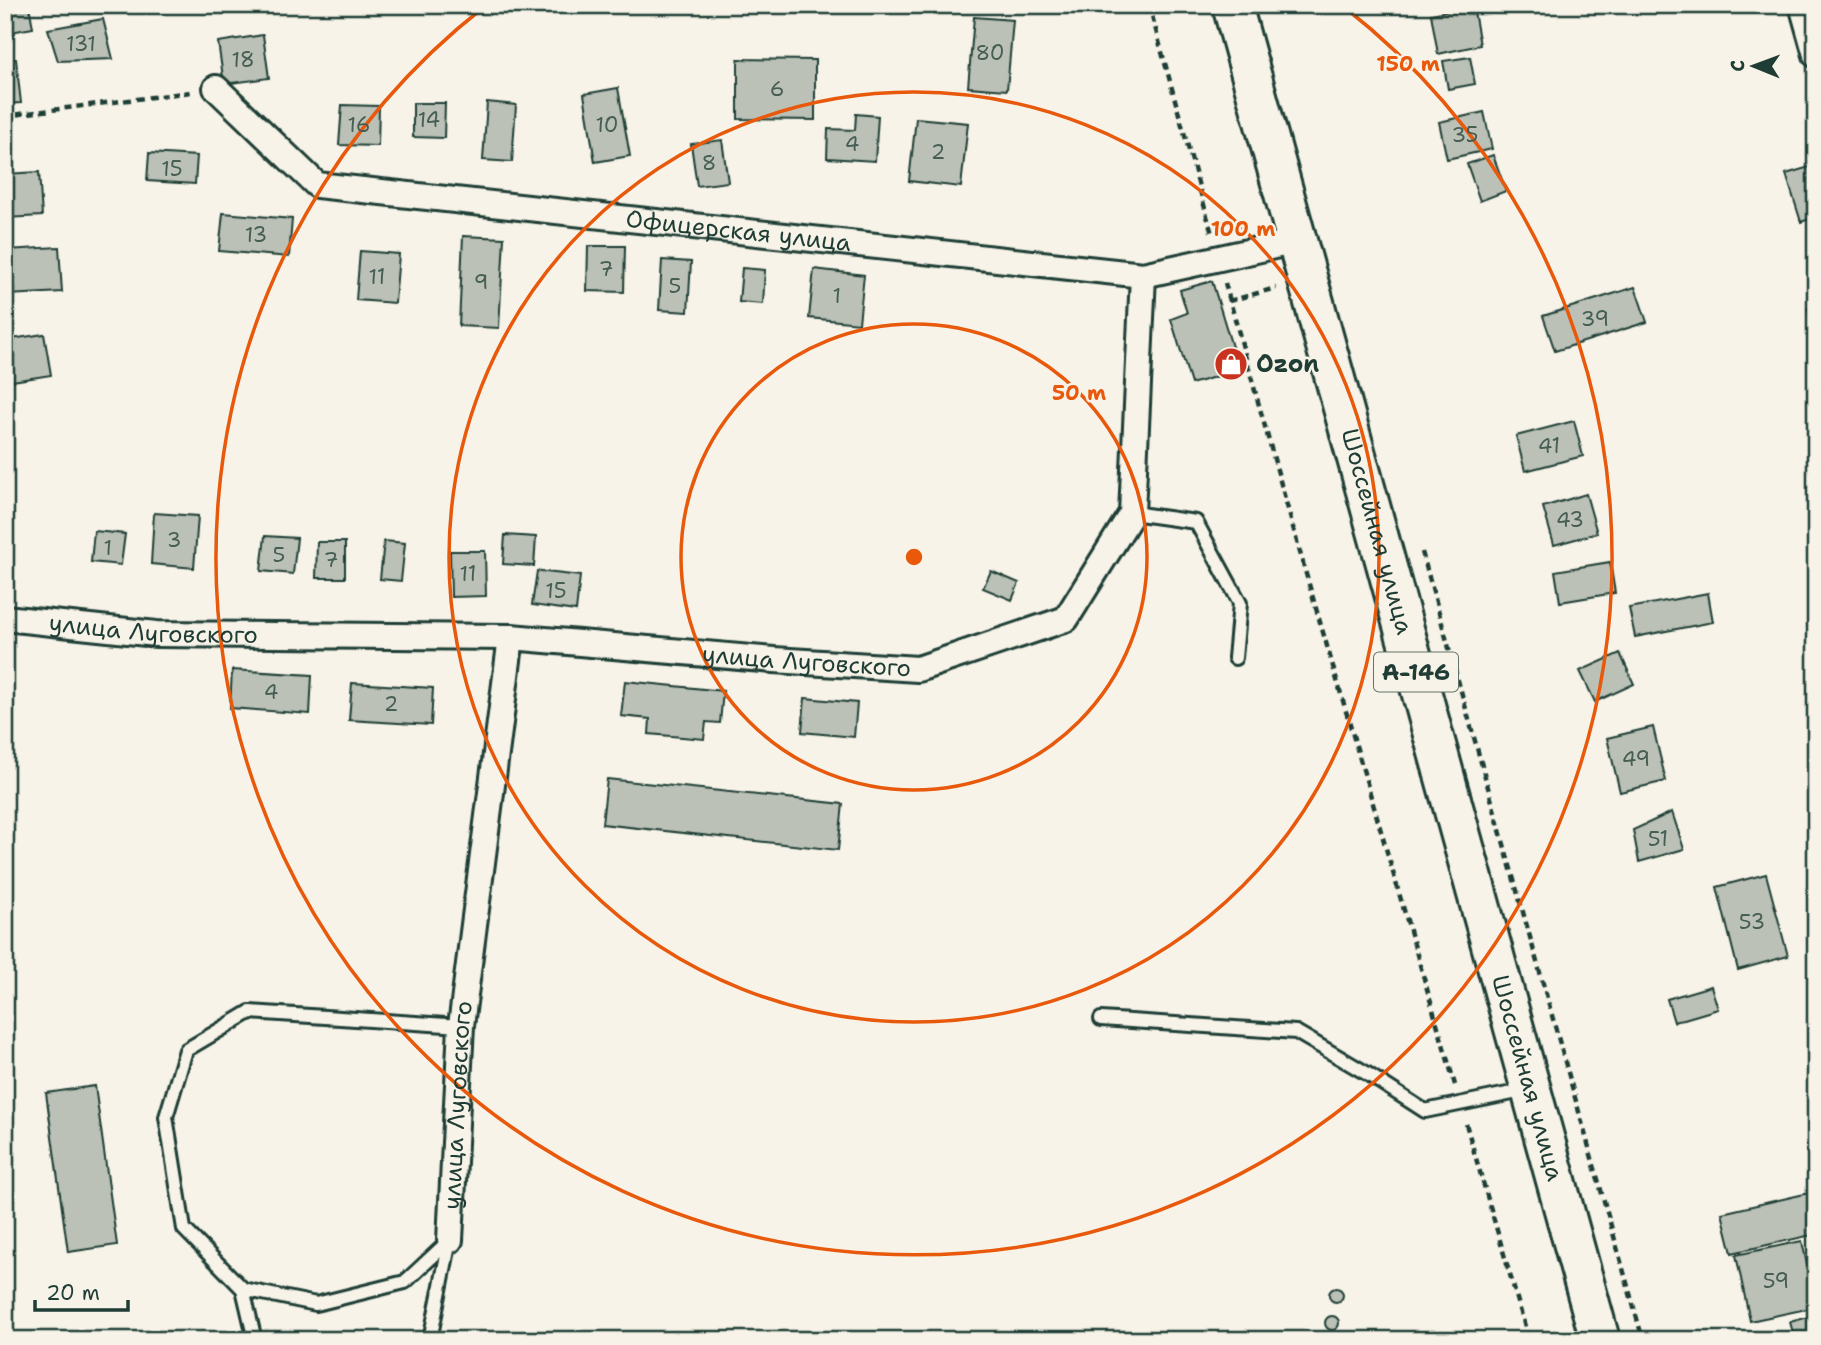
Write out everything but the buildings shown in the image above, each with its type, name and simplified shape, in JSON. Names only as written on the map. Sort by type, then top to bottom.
[{"type":"highway","name":"Шоссейная улица","points":[[1232,5],[1600,1340]]},
{"type":"street","points":[[1802,5],[1816,55]]},
{"type":"street","name":"Офицерская улица","points":[[216,88],[317,185],[1143,275],[1297,242]]},
{"type":"street","name":"улица Луговского","points":[[5,618],[156,634],[511,637],[774,660],[918,669],[1066,619],[1132,513],[1143,275]]},
{"type":"street","name":"улица Луговского","points":[[450,1240],[461,1026],[511,637]]},
{"type":"lane","points":[[1132,513],[1196,522],[1240,603],[1235,658]]},
{"type":"lane","points":[[255,1340],[243,1289],[184,1229],[166,1117],[186,1050],[250,1012],[461,1026]]},
{"type":"lane","points":[[1101,1019],[1296,1032],[1425,1111],[1531,1089]]},
{"type":"lane","points":[[243,1289],[316,1304],[405,1282],[450,1240]]},
{"type":"lane","points":[[430,1340],[450,1240]]},
{"type":"path","points":[[1149,5],[1306,574],[1529,1340]]},
{"type":"path","points":[[5,116],[216,88]]},
{"type":"path","points":[[1422,551],[1643,1340]]},
{"type":"place","name":"Ozon","points":[[1231,364]]}]
